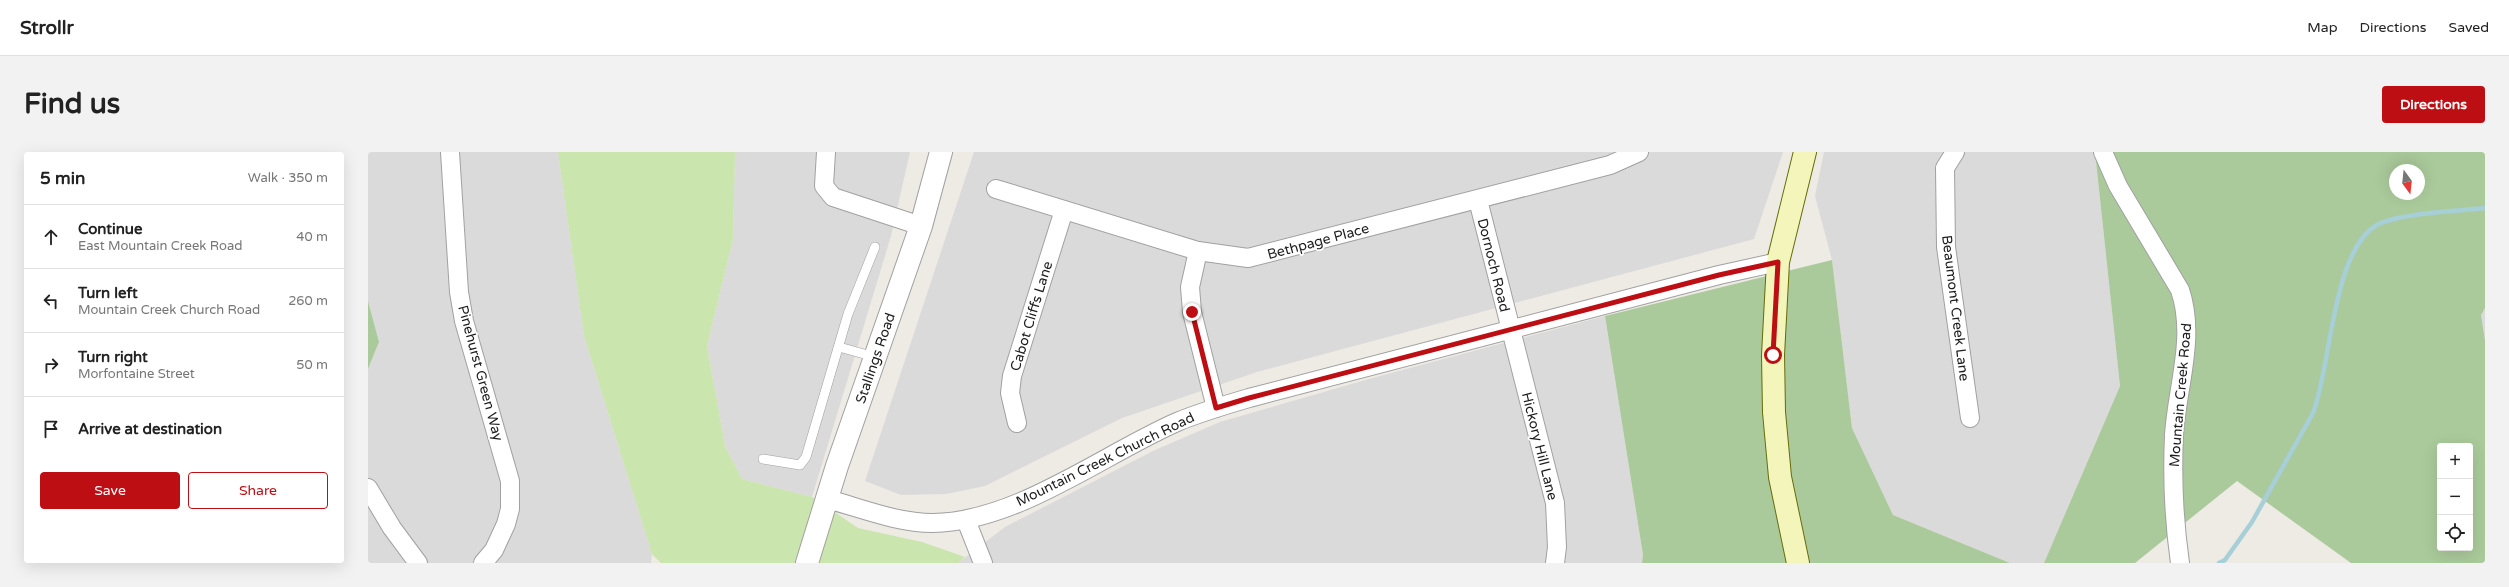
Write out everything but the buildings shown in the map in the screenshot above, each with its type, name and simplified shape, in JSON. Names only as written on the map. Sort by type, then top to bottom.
[{"type":"main road","points":[[1798,563],[1780,477],[1774,412],[1773,355],[1778,262],[1805,152]]},
{"type":"street","name":"Pinehurst Green Way","points":[[450,152],[459,292],[471,346],[510,480],[510,509],[506,524],[497,545],[483,563]]},
{"type":"street","points":[[826,152],[824,186],[833,197],[921,226]]},
{"type":"street","name":"Stallings Road","points":[[807,563],[875,357],[921,226],[941,152]]},
{"type":"street","name":"Bethpage Place","points":[[996,189],[1198,251],[1228,257],[1255,257],[1610,165],[1639,152]]},
{"type":"street","name":"Beaumont Creek Lane","points":[[1955,152],[1945,168],[1946,247],[1970,418]]},
{"type":"street","name":"Mountain Creek Road","points":[[2103,152],[2118,186],[2180,290],[2186,307],[2188,334],[2174,435],[2173,484],[2180,563]]},
{"type":"street","name":"Dornoch Road","points":[[1478,200],[1511,330]]},
{"type":"street","name":"Cabot Cliffs Lane","points":[[1017,423],[1010,393],[1012,376],[1064,210]]},
{"type":"street","points":[[1198,251],[1190,287],[1192,312],[1216,408]]},
{"type":"street","name":"Mountain Creek Church Road","points":[[827,499],[902,520],[932,523],[966,520],[989,514],[1042,491],[1177,422],[1216,408],[1249,398],[1719,275],[1778,262]]},
{"type":"street","name":"Hickory Hill Lane","points":[[1511,330],[1555,503],[1557,526],[1555,563]]},
{"type":"street","points":[[368,488],[392,528],[418,563]]},
{"type":"street","points":[[966,520],[983,563]]},
{"type":"lane","points":[[763,459],[800,465],[806,457],[848,314],[875,247]]},
{"type":"lane","points":[[839,347],[875,357]]},
{"type":"shaded area","points":[[368,152],[558,152],[584,336],[652,554],[651,563],[368,563],[368,369],[379,342],[368,301]]},
{"type":"shaded area","points":[[735,152],[910,152],[891,236],[812,497],[742,479],[725,446],[707,346],[733,239]]},
{"type":"shaded area","points":[[974,152],[1783,152],[1754,239],[1257,372],[1122,418],[985,486],[946,494],[901,495],[865,481]]},
{"type":"shaded area","points":[[1824,152],[2095,152],[2120,386],[2044,563],[2010,563],[1893,515],[1852,428],[1832,260],[1815,196]]},
{"type":"shaded area","points":[[2485,308],[2485,340],[2481,315]]},
{"type":"shaded area","points":[[1605,316],[1643,555],[1642,563],[958,563],[1005,527],[1155,450],[1220,422],[1369,379]]},
{"type":"green space","points":[[558,152],[735,152],[733,239],[707,346],[725,446],[742,479],[812,497],[858,528],[922,542],[965,557],[958,563],[661,563],[652,554],[584,336]]},
{"type":"green space","points":[[2095,152],[2485,152],[2485,308],[2481,315],[2485,340],[2485,563],[2351,563],[2237,481],[2135,563],[2044,563],[2120,386]]},
{"type":"green space","points":[[1832,260],[1852,428],[1893,515],[2010,563],[1642,563],[1643,555],[1605,316]]},
{"type":"green space","points":[[368,301],[379,342],[368,369]]},
{"type":"waterway","points":[[2219,563],[2225,560],[2252,522],[2313,413],[2319,393],[2342,284],[2351,259],[2362,238],[2377,225],[2399,218],[2429,213],[2485,208]]},
{"type":"route","points":[[1192,312],[1195,330],[1216,408],[1249,398],[1719,275],[1778,262],[1773,355]]}]
